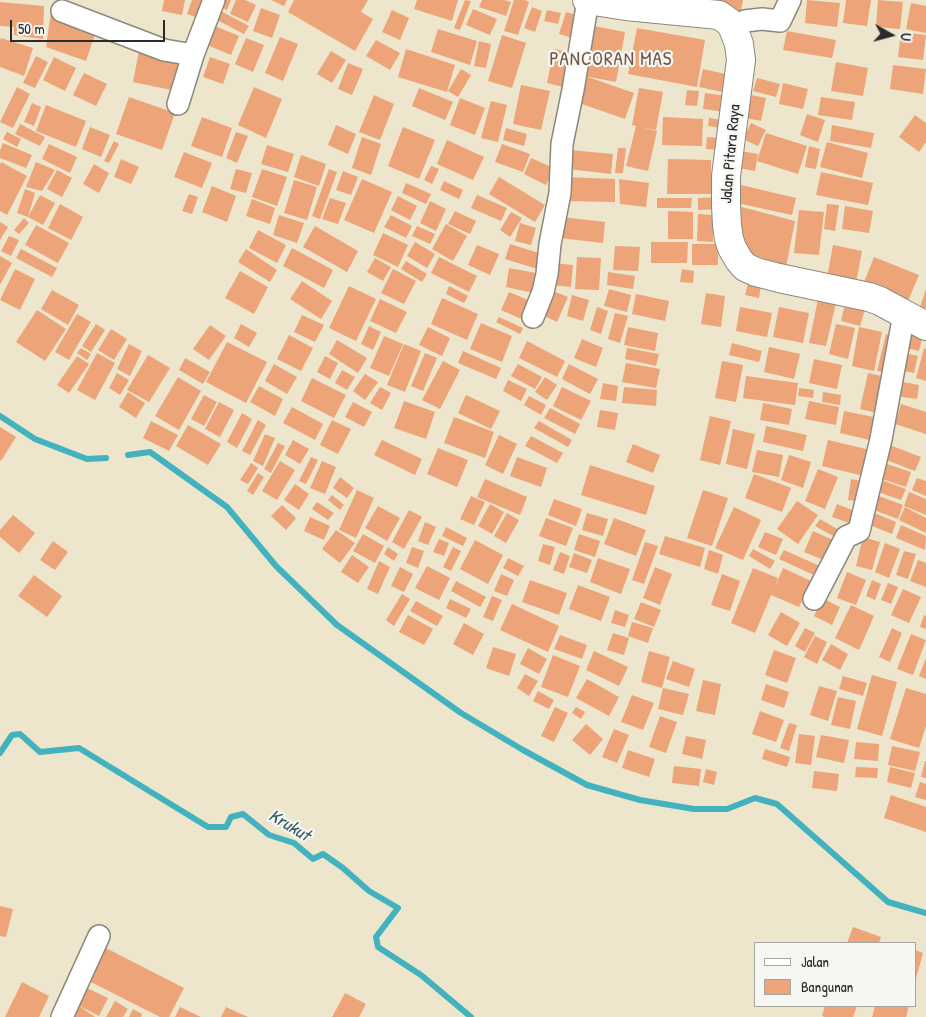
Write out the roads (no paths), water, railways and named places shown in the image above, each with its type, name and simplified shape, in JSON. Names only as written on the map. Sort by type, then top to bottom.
[{"type":"main road","points":[[588,0],[719,16],[729,22],[733,28]]},
{"type":"main road","name":"Jalan Pitara Raya","points":[[733,28],[739,44],[741,60],[726,176],[726,205],[727,226],[732,248],[739,260],[745,267],[756,272],[858,294],[880,301],[915,320]]},
{"type":"street","points":[[178,104],[193,55],[214,0]]},
{"type":"street","points":[[533,317],[543,292],[547,274],[550,244],[560,192],[562,144],[588,0]]},
{"type":"street","points":[[733,28],[744,21],[780,20],[790,0]]},
{"type":"street","points":[[62,11],[164,50],[193,55]]},
{"type":"street","points":[[814,599],[846,536],[859,530],[881,439],[915,320]]},
{"type":"street","points":[[62,1017],[98,936]]},
{"type":"waterway","points":[[0,416],[35,439],[87,459],[106,458]]},
{"type":"waterway","points":[[128,455],[150,452],[227,507],[276,566],[337,625],[461,713],[523,750],[587,785],[640,800],[694,809],[727,809],[755,798],[777,804],[888,902],[926,913]]},
{"type":"waterway","name":"Krukut","points":[[0,753],[12,735],[20,734],[40,752],[79,748],[208,827],[226,827],[231,817],[243,814],[269,835],[294,843],[313,859],[323,854],[343,868],[369,891],[398,908],[376,937],[378,947],[421,975],[471,1017]]},
{"type":"district","name":"PANCORAN MAS","points":[[611,60]]}]
